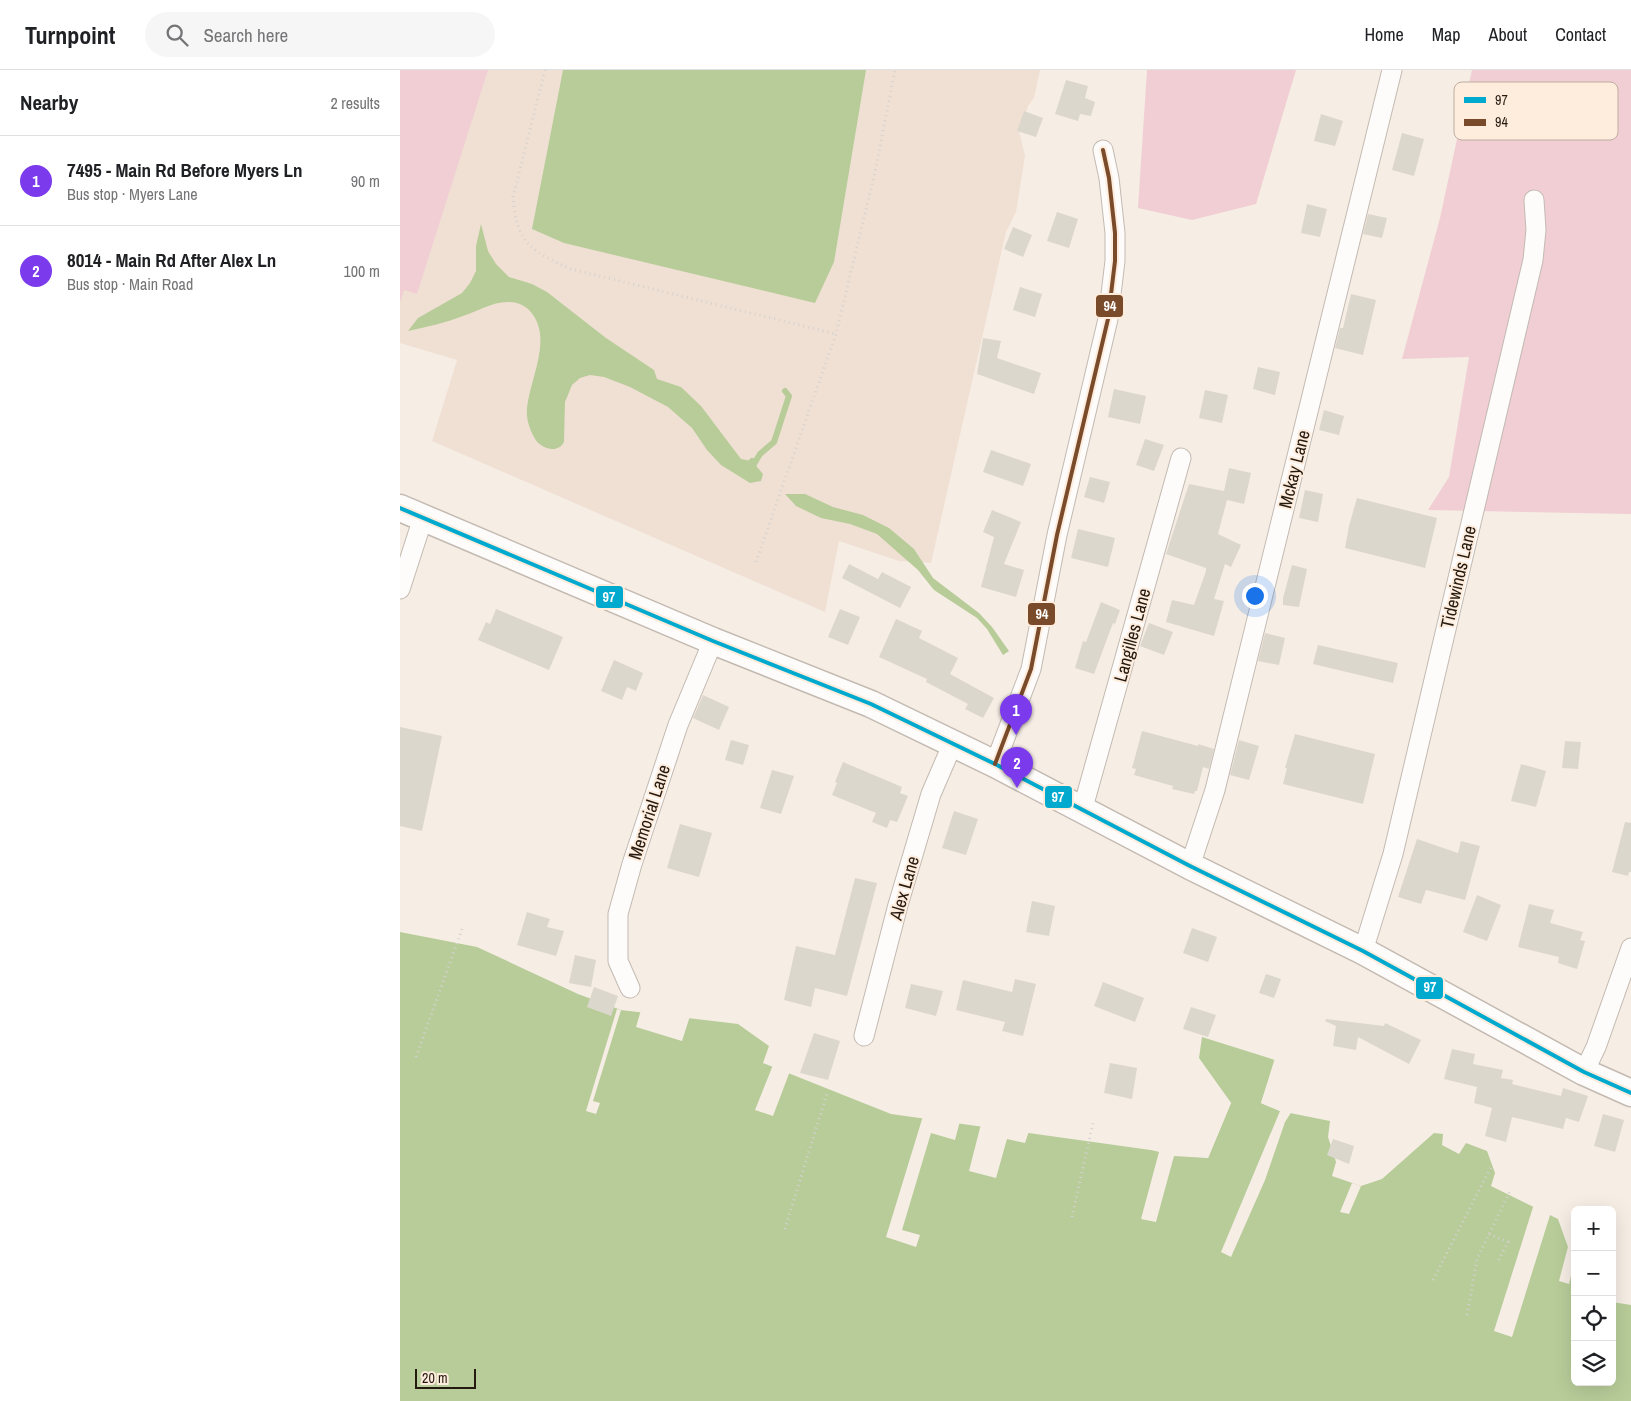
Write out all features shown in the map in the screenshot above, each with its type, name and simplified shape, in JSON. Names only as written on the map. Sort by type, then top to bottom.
[{"type":"main road","points":[[411,514],[713,641],[871,704],[995,764],[1190,866],[1363,951],[1584,1072],[1631,1093]]},
{"type":"street","name":"Mckay Lane","points":[[1190,866],[1215,790],[1392,70]]},
{"type":"street","points":[[995,764],[1031,669],[1057,535],[1108,318],[1114,270],[1115,233],[1110,178],[1103,150]]},
{"type":"street","name":"Tidewinds Lane","points":[[1363,951],[1393,854],[1533,260],[1536,230],[1534,200]]},
{"type":"street","name":"Langilles Lane","points":[[1082,811],[1180,458]]},
{"type":"street","points":[[400,589],[411,514]]},
{"type":"street","name":"Memorial Lane","points":[[630,988],[618,961],[618,914],[632,864],[678,725],[713,641]]},
{"type":"street","name":"Alex Lane","points":[[864,1036],[898,905],[931,794],[953,743]]},
{"type":"street","points":[[1584,1072],[1596,1047],[1631,948]]},
{"type":"path","points":[[545,70],[513,197],[515,218],[524,239],[540,255],[571,269],[836,334]]},
{"type":"path","points":[[756,562],[836,334],[875,172],[895,70]]},
{"type":"path","points":[[416,1057],[462,929]]},
{"type":"path","points":[[785,1228],[827,1093]]},
{"type":"path","points":[[1072,1218],[1093,1123]]},
{"type":"path","points":[[1433,1280],[1492,1165]]},
{"type":"path","points":[[1467,1315],[1477,1259],[1510,1191]]},
{"type":"path","points":[[1489,1234],[1508,1242],[1497,1263]]},
{"type":"shaded area","points":[[400,70],[1040,70],[1034,98],[1028,106],[1022,128],[1019,131],[1025,156],[1016,212],[1006,232],[931,563],[899,561],[839,541],[825,612],[432,441],[457,360],[400,343]]},
{"type":"shaded area","points":[[400,70],[488,70],[417,294],[404,290],[400,302]]},
{"type":"shaded area","points":[[563,70],[866,70],[834,262],[815,303],[564,243],[532,229]]},
{"type":"shaded area","points":[[1147,70],[1296,70],[1256,204],[1192,220],[1138,208]]},
{"type":"shaded area","points":[[1472,70],[1631,70],[1631,514],[1428,510],[1449,477],[1469,357],[1402,359],[1440,218],[1457,140],[1618,140],[1618,82],[1469,82]]},
{"type":"shaded area","points":[[481,224],[488,251],[496,264],[509,277],[532,284],[547,292],[606,338],[654,370],[657,379],[681,387],[701,406],[741,459],[752,461],[763,474],[761,481],[750,483],[721,465],[707,450],[692,428],[668,407],[630,387],[604,377],[590,375],[580,378],[572,385],[565,402],[564,442],[561,446],[553,449],[544,447],[536,441],[527,419],[529,396],[539,357],[540,331],[536,319],[528,309],[520,304],[510,302],[498,303],[449,321],[408,331],[418,318],[462,293],[470,283],[476,271],[476,246]]},
{"type":"shaded area","points":[[785,494],[805,494],[833,507],[863,515],[889,528],[914,549],[933,578],[979,613],[992,627],[1009,651],[1003,655],[987,629],[977,618],[934,590],[918,570],[877,534],[850,524],[821,518],[796,506]]},
{"type":"shaded area","points":[[400,932],[477,947],[578,994],[621,1010],[738,1024],[769,1046],[763,1063],[891,1114],[1208,1158],[1231,1103],[1199,1058],[1202,1037],[1275,1060],[1261,1103],[1280,1111],[1330,1121],[1328,1137],[1336,1162],[1332,1176],[1361,1186],[1382,1179],[1434,1133],[1443,1134],[1442,1145],[1459,1154],[1466,1143],[1487,1151],[1495,1173],[1491,1186],[1558,1219],[1571,1262],[1571,1386],[1616,1386],[1616,1303],[1631,1305],[1631,1401],[400,1401]]},
{"type":"pier","points":[[617,1009],[621,1010],[593,1101],[600,1103],[596,1114],[586,1111]]},
{"type":"pier","points":[[641,1010],[690,1016],[682,1041],[636,1027]]},
{"type":"pier","points":[[1275,1058],[1277,1061],[1264,1101],[1292,1111],[1285,1122],[1265,1180],[1231,1257],[1221,1252],[1280,1111],[1261,1103]]},
{"type":"pier","points":[[1199,1063],[1202,1063],[1231,1103],[1208,1158],[1174,1156],[1156,1222],[1141,1219],[1159,1152],[1142,1147],[1206,1156],[1228,1103]]},
{"type":"pier","points":[[773,1065],[790,1071],[773,1116],[755,1110]]},
{"type":"pier","points":[[923,1116],[960,1121],[955,1140],[931,1133],[902,1230],[920,1235],[916,1247],[886,1237]]},
{"type":"pier","points":[[981,1124],[1029,1131],[1025,1143],[1007,1139],[996,1178],[969,1171]]},
{"type":"pier","points":[[1352,1183],[1361,1186],[1349,1214],[1340,1212]]},
{"type":"pier","points":[[1534,1204],[1551,1212],[1512,1337],[1494,1331]]},
{"type":"pier","points":[[1569,1243],[1571,1276],[1569,1284],[1559,1281]]},
{"type":"building","points":[[1066,80],[1088,86],[1085,98],[1095,102],[1091,116],[1080,114],[1078,121],[1055,114]]},
{"type":"building","points":[[1024,111],[1043,118],[1036,137],[1017,131]]},
{"type":"building","points":[[1321,114],[1343,121],[1335,146],[1314,141]]},
{"type":"building","points":[[1402,133],[1424,139],[1414,176],[1392,170]]},
{"type":"building","points":[[1307,204],[1327,209],[1320,237],[1301,233]]},
{"type":"building","points":[[1057,212],[1078,219],[1069,248],[1047,241]]},
{"type":"building","points":[[1368,214],[1387,218],[1382,238],[1363,234]]},
{"type":"building","points":[[1013,227],[1032,235],[1023,257],[1004,249]]},
{"type":"building","points":[[1020,287],[1042,294],[1035,317],[1013,310]]},
{"type":"building","points":[[1351,294],[1376,300],[1363,355],[1335,348],[1340,328],[1343,328]]},
{"type":"building","points":[[983,338],[1001,341],[997,358],[1041,373],[1034,394],[977,374]]},
{"type":"building","points":[[1258,367],[1280,372],[1275,395],[1253,389]]},
{"type":"building","points":[[1114,389],[1146,396],[1140,424],[1108,417]]},
{"type":"building","points":[[1205,390],[1228,395],[1222,423],[1199,418]]},
{"type":"building","points":[[1324,410],[1344,416],[1339,435],[1319,430]]},
{"type":"building","points":[[1145,439],[1164,445],[1154,471],[1136,465]]},
{"type":"building","points":[[991,450],[1031,464],[1023,486],[983,472]]},
{"type":"building","points":[[1229,468],[1251,473],[1244,504],[1227,500],[1218,534],[1241,545],[1231,567],[1225,564],[1214,599],[1224,601],[1214,636],[1166,622],[1172,600],[1194,605],[1206,568],[1166,554],[1189,484],[1224,491]]},
{"type":"building","points":[[1090,477],[1110,482],[1104,503],[1084,497]]},
{"type":"building","points":[[1305,490],[1323,494],[1318,522],[1299,518]]},
{"type":"building","points":[[1357,498],[1437,518],[1425,568],[1345,548]]},
{"type":"building","points":[[992,510],[1021,522],[1004,564],[1024,570],[1016,597],[981,587],[994,537],[983,532]]},
{"type":"building","points":[[1078,529],[1115,538],[1108,567],[1071,558]]},
{"type":"building","points":[[849,564],[878,579],[882,572],[911,587],[900,608],[842,578]]},
{"type":"building","points":[[1292,565],[1307,569],[1299,607],[1283,605],[1283,598]]},
{"type":"building","points":[[1101,602],[1120,610],[1115,624],[1113,623],[1094,674],[1075,668],[1083,641],[1086,642]]},
{"type":"building","points":[[496,609],[563,637],[549,670],[478,640],[486,622],[490,624]]},
{"type":"building","points":[[840,609],[860,617],[848,645],[828,637]]},
{"type":"building","points":[[896,619],[922,631],[919,638],[958,658],[950,674],[994,698],[983,718],[965,709],[968,704],[926,682],[927,679],[879,657]]},
{"type":"building","points":[[1149,623],[1173,632],[1164,655],[1140,646]]},
{"type":"building","points":[[1265,633],[1285,638],[1279,665],[1258,661]]},
{"type":"building","points":[[1318,645],[1398,663],[1393,683],[1313,664]]},
{"type":"building","points":[[614,660],[643,673],[636,691],[627,687],[622,700],[601,691]]},
{"type":"building","points":[[703,695],[729,707],[719,730],[693,718]]},
{"type":"building","points":[[400,727],[442,736],[422,831],[400,826]]},
{"type":"building","points":[[1142,731],[1214,749],[1209,769],[1203,767],[1197,791],[1194,794],[1172,789],[1173,786],[1134,775],[1136,769],[1132,768]]},
{"type":"building","points":[[1295,734],[1375,754],[1363,804],[1283,784],[1287,768],[1285,768]]},
{"type":"building","points":[[731,740],[749,745],[743,765],[725,760]]},
{"type":"building","points":[[1239,740],[1259,746],[1249,780],[1230,775]]},
{"type":"building","points":[[1565,741],[1581,742],[1578,769],[1562,768]]},
{"type":"building","points":[[843,762],[902,787],[900,793],[908,796],[897,822],[890,820],[887,828],[872,822],[876,813],[832,795]]},
{"type":"building","points":[[1521,764],[1546,771],[1536,807],[1511,801]]},
{"type":"building","points":[[772,770],[794,776],[781,814],[760,808]]},
{"type":"building","points":[[954,811],[978,819],[966,855],[942,848]]},
{"type":"building","points":[[1625,822],[1631,823],[1631,872],[1629,872],[1628,876],[1612,872]]},
{"type":"building","points":[[680,824],[712,833],[699,877],[667,868]]},
{"type":"building","points":[[1417,839],[1458,853],[1461,841],[1480,846],[1465,900],[1426,890],[1421,904],[1398,897]]},
{"type":"building","points":[[855,878],[877,883],[847,996],[815,988],[811,1007],[784,1000],[796,946],[835,955]]},
{"type":"building","points":[[1477,895],[1501,905],[1487,941],[1463,932]]},
{"type":"building","points":[[1032,901],[1055,906],[1049,936],[1026,932]]},
{"type":"building","points":[[1529,904],[1554,910],[1550,923],[1583,932],[1580,940],[1585,941],[1577,969],[1558,963],[1559,957],[1518,947]]},
{"type":"building","points":[[527,912],[550,919],[547,927],[564,931],[556,956],[517,945]]},
{"type":"building","points":[[1192,928],[1217,937],[1208,962],[1183,953]]},
{"type":"building","points":[[575,955],[596,960],[591,987],[569,983]]},
{"type":"building","points":[[1266,974],[1281,979],[1274,998],[1259,993]]},
{"type":"building","points":[[1015,979],[1036,984],[1023,1036],[1002,1031],[1005,1022],[956,1010],[963,980],[1012,992]]},
{"type":"building","points":[[1103,982],[1144,998],[1135,1022],[1094,1006]]},
{"type":"building","points":[[911,984],[943,991],[936,1016],[905,1008]]},
{"type":"building","points":[[594,987],[618,996],[611,1016],[587,1007]]},
{"type":"building","points":[[1191,1007],[1216,1015],[1208,1037],[1183,1029]]},
{"type":"building","points":[[1326,1019],[1384,1026],[1385,1023],[1421,1040],[1409,1064],[1358,1037],[1356,1050],[1333,1046],[1336,1026],[1325,1021]]},
{"type":"building","points":[[814,1033],[840,1041],[828,1080],[800,1073]]},
{"type":"building","points":[[1452,1049],[1475,1054],[1473,1064],[1503,1070],[1501,1078],[1513,1080],[1512,1084],[1561,1096],[1563,1088],[1588,1096],[1579,1122],[1566,1118],[1563,1129],[1512,1117],[1506,1142],[1485,1136],[1492,1108],[1474,1103],[1477,1087],[1444,1079]]},
{"type":"building","points":[[1110,1063],[1137,1068],[1132,1099],[1104,1093]]},
{"type":"building","points":[[1603,1114],[1624,1120],[1615,1152],[1594,1146]]},
{"type":"building","points":[[1333,1139],[1354,1146],[1349,1164],[1327,1155]]},
{"type":"waterway","points":[[752,461],[754,464],[760,454],[774,442],[789,396],[785,391]]},
{"type":"transit line","name":"94","points":[[995,764],[1031,669],[1057,535],[1108,319],[1115,261],[1115,233],[1109,178],[1103,150]]},
{"type":"transit line","name":"97","points":[[400,508],[713,641],[871,704],[995,764],[1190,866],[1363,951],[1584,1072],[1631,1093]]},
{"type":"place","name":"7495 - Main Rd Before Myers Ln","points":[[1016,735]]},
{"type":"place","name":"8014 - Main Rd After Alex Ln","points":[[1017,788]]}]
